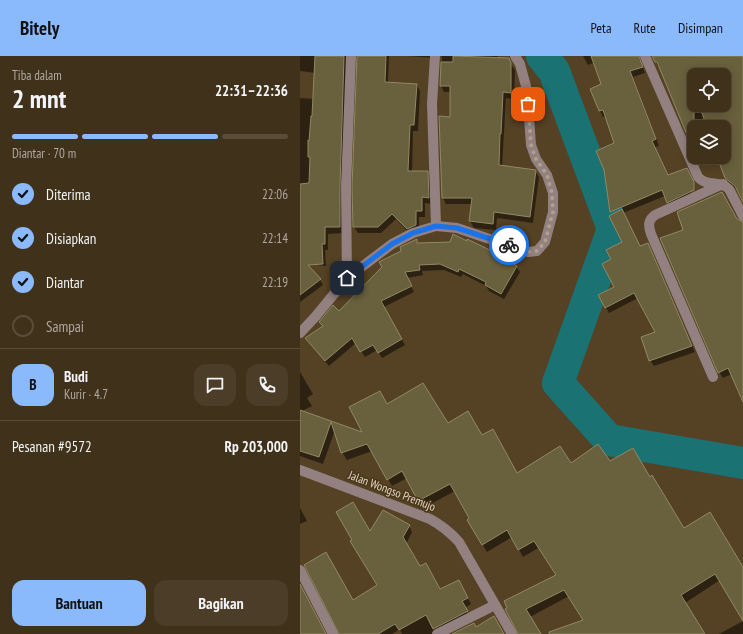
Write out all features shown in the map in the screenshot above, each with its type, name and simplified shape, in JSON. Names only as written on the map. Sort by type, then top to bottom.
[{"type":"street","points":[[347,278],[346,187],[351,56]]},
{"type":"street","points":[[435,56],[432,104],[436,226]]},
{"type":"street","points":[[300,333],[347,278],[392,244],[413,233],[436,226],[457,228],[528,252],[537,251],[545,242],[553,212],[552,193],[547,175],[536,159],[531,145],[527,90],[520,64],[515,56]]},
{"type":"street","points":[[645,56],[698,178],[704,182],[723,184],[729,189],[743,216]]},
{"type":"street","points":[[713,377],[650,234],[649,222],[655,215],[723,184]]},
{"type":"street","name":"Jalan Wongso Premujo","points":[[300,470],[430,519],[441,525],[459,542],[512,634]]},
{"type":"street","points":[[300,570],[333,634]]},
{"type":"street","points":[[438,634],[495,605]]},
{"type":"building","points":[[315,56],[344,56],[340,227],[325,227],[325,244],[322,244],[323,264],[308,265],[321,279],[300,295],[300,184],[309,183],[310,157],[308,157],[308,140],[309,141],[312,116]]},
{"type":"building","points":[[357,56],[386,56],[385,82],[417,84],[414,125],[410,125],[408,171],[428,171],[429,198],[422,197],[422,211],[416,211],[416,225],[407,229],[392,214],[378,227],[353,227],[352,187]]},
{"type":"building","points":[[453,56],[509,58],[511,63],[511,93],[503,92],[499,165],[536,170],[530,217],[494,212],[493,224],[469,221],[472,198],[442,198],[439,116],[450,117],[450,86],[440,86],[441,62],[453,62]]},
{"type":"building","points":[[591,56],[639,56],[643,67],[630,71],[656,139],[652,141],[668,175],[687,168],[694,182],[694,190],[667,203],[662,190],[610,212],[604,170],[596,151],[614,143],[603,110],[599,111],[590,89],[601,84]]},
{"type":"building","points":[[652,56],[743,56],[743,202],[735,186],[725,178],[720,164],[731,164],[731,120],[704,120],[702,112],[731,112],[731,68],[687,68],[687,112],[694,112],[694,120],[687,120],[687,135],[657,62],[655,62]]},
{"type":"building","points":[[722,192],[737,219],[743,222],[743,402],[728,368],[718,373],[660,238],[683,230],[677,212]]},
{"type":"building","points":[[622,209],[640,246],[648,243],[692,346],[649,361],[641,337],[655,332],[634,293],[605,308],[598,295],[614,287],[602,264],[611,259],[606,250],[622,242],[609,216]]},
{"type":"building","points":[[453,234],[492,251],[517,266],[501,294],[485,285],[486,282],[459,269],[458,272],[440,264],[419,265],[420,270],[405,272],[412,286],[381,301],[402,339],[378,353],[373,345],[360,352],[352,338],[325,361],[305,338],[323,326],[319,322],[333,305],[339,311],[382,267],[379,262],[401,251],[400,247],[417,239],[417,243],[450,242]]},
{"type":"building","points":[[423,383],[448,423],[468,411],[482,435],[493,429],[517,473],[560,446],[571,463],[598,444],[610,461],[633,448],[650,477],[652,475],[684,528],[710,512],[743,567],[743,621],[715,574],[681,595],[705,634],[549,634],[549,632],[583,620],[564,590],[526,609],[541,634],[518,634],[505,609],[507,608],[504,601],[556,575],[534,541],[518,550],[507,530],[482,545],[467,520],[469,518],[450,484],[418,501],[402,471],[387,480],[367,444],[341,453],[331,422],[319,457],[300,451],[300,410],[362,432],[349,407],[380,391],[387,404]]},
{"type":"building","points":[[353,502],[370,531],[383,510],[410,525],[403,537],[420,566],[426,563],[440,589],[459,580],[468,598],[462,601],[468,611],[433,629],[426,615],[399,630],[395,624],[378,634],[339,634],[304,565],[326,552],[353,600],[377,585],[350,541],[352,540],[336,512]]},
{"type":"building","points":[[300,584],[326,634],[300,634]]},
{"type":"building","points":[[494,616],[504,634],[452,634],[474,623],[476,627]]},
{"type":"waterway","points":[[542,56],[554,71],[613,229],[558,383],[609,440],[743,463]]},
{"type":"way so far","points":[[509,245],[528,252],[537,251],[545,242],[553,212],[552,193],[547,175],[536,159],[531,145],[528,104]]},
{"type":"route","points":[[347,278],[392,244],[413,233],[436,226],[457,228],[509,245]]}]
